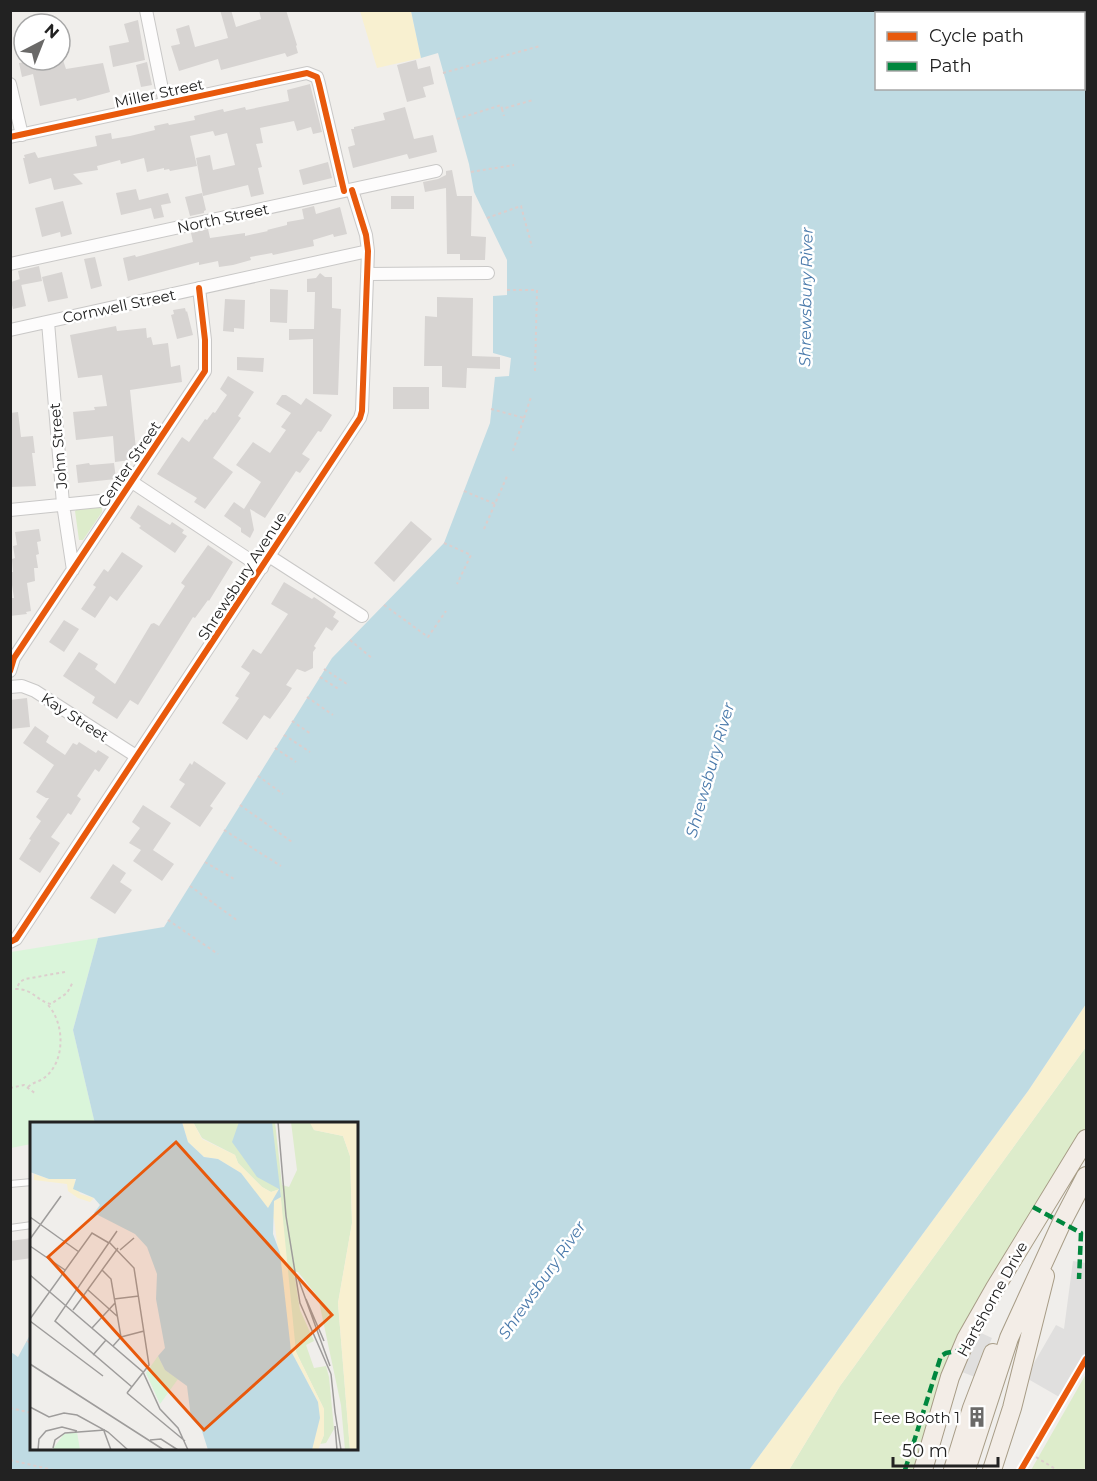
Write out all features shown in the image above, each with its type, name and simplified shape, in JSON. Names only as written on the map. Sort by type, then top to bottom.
[{"type":"main road","name":"Hartshorne Drive","points":[[923,1470],[950,1377],[962,1350],[995,1288],[1086,1139]]},
{"type":"main road","name":"Hartshorne Drive","points":[[966,1470],[1009,1338],[1051,1245],[1086,1176]]},
{"type":"main road","points":[[953,1470],[989,1362],[1010,1315],[1051,1245]]},
{"type":"main road","points":[[978,1470],[1051,1245]]},
{"type":"main road","points":[[992,1470],[1007,1427],[1029,1346],[1051,1245]]},
{"type":"main road","points":[[962,1350],[989,1362]]},
{"type":"main road","points":[[934,1429],[963,1437]]},
{"type":"street","points":[[146,10],[165,104]]},
{"type":"street","name":"Miller Street","points":[[16,136],[307,73],[312,74]]},
{"type":"street","name":"Shrewsbury Avenue","points":[[13,940],[360,418],[368,274],[366,235],[348,191],[319,84],[312,74]]},
{"type":"street","points":[[10,84],[16,136]]},
{"type":"street","name":"North Street","points":[[10,264],[436,171]]},
{"type":"street","name":"Cornwell Street","points":[[10,330],[368,251]]},
{"type":"street","points":[[368,274],[488,273]]},
{"type":"street","name":"Center Street","points":[[10,671],[14,658],[206,370],[199,288]]},
{"type":"street","name":"John Street","points":[[48,322],[63,504],[73,570]]},
{"type":"street","points":[[132,482],[262,568]]},
{"type":"street","points":[[10,510],[120,499]]},
{"type":"street","points":[[269,556],[362,616]]},
{"type":"street","name":"Kay Street","points":[[10,687],[22,686],[35,691],[136,756]]},
{"type":"lane","points":[[10,1184],[30,1182]]},
{"type":"lane","points":[[10,1228],[30,1225]]},
{"type":"path","points":[[443,73],[540,46]]},
{"type":"path","points":[[457,119],[501,105],[502,108],[532,100]]},
{"type":"path","points":[[502,108],[504,116]]},
{"type":"path","points":[[471,172],[514,165]]},
{"type":"path","points":[[487,218],[521,206],[532,247]]},
{"type":"path","points":[[507,290],[537,290],[536,372]]},
{"type":"path","points":[[513,451],[531,397]]},
{"type":"path","points":[[491,409],[524,418]]},
{"type":"path","points":[[484,529],[508,474]]},
{"type":"path","points":[[464,491],[495,504]]},
{"type":"path","points":[[444,543],[471,555],[457,584]]},
{"type":"path","points":[[384,605],[428,637],[446,611]]},
{"type":"path","points":[[350,639],[373,659]]},
{"type":"path","points":[[324,669],[347,684]]},
{"type":"path","points":[[320,677],[340,690]]},
{"type":"path","points":[[307,697],[333,715]]},
{"type":"path","points":[[292,721],[311,734]]},
{"type":"path","points":[[284,735],[310,752]]},
{"type":"path","points":[[275,748],[296,762]]},
{"type":"path","points":[[258,776],[283,794]]},
{"type":"path","points":[[240,805],[292,842]]},
{"type":"path","points":[[224,830],[281,866]]},
{"type":"path","points":[[205,862],[234,879]]},
{"type":"path","points":[[190,886],[238,921]]},
{"type":"path","points":[[168,920],[218,954]]},
{"type":"path","points":[[16,989],[20,982],[25,980],[65,972]]},
{"type":"path","points":[[10,988],[29,992],[51,1004],[59,1000],[71,988],[73,982]]},
{"type":"path","points":[[28,1087],[34,1082],[43,1080],[57,1062],[61,1035],[53,1012],[45,1002]]},
{"type":"path","points":[[10,1088],[24,1085],[36,1094]]},
{"type":"path","points":[[10,1408],[30,1413]]},
{"type":"path","points":[[1026,1462],[1036,1445]]},
{"type":"path","points":[[1030,1454],[1057,1470]]},
{"type":"path","points":[[10,1460],[53,1470]]},
{"type":"green space","points":[[102,507],[102,512],[83,540],[79,540],[75,511]]},
{"type":"green space","points":[[98,938],[73,1030],[95,1122],[30,1122],[30,1144],[11,1148],[11,952]]},
{"type":"green space","points":[[1086,1047],[1086,1128],[968,1322],[938,1389],[914,1470],[789,1470],[840,1386]]},
{"type":"green space","points":[[1086,1374],[1086,1470],[1031,1470]]},
{"type":"sand","points":[[360,11],[411,11],[421,58],[377,68]]},
{"type":"sand","points":[[1086,1004],[1086,1047],[840,1386],[789,1470],[749,1470],[1028,1091]]},
{"type":"shaded area","points":[[1073,1261],[1086,1263],[1086,1352],[1061,1398],[1028,1379],[1034,1363],[1056,1325],[1064,1329]]},
{"type":"shaded area","points":[[979,1332],[992,1338],[975,1377],[962,1372]]},
{"type":"water","name":"Shrewsbury River","points":[[411,11],[1086,11],[1086,1004],[1028,1091],[749,1470],[11,1470],[11,1352],[18,1357],[30,1335],[30,1451],[358,1451],[358,1122],[95,1122],[73,1030],[98,938],[164,927],[332,658],[444,543],[490,423],[495,377],[509,376],[511,358],[493,353],[493,296],[507,295],[507,260],[474,192],[469,164],[438,53],[421,58]]},
{"type":"building","points":[[220,10],[231,10],[236,27],[261,19],[259,10],[286,10],[298,53],[287,57],[285,53],[221,70],[218,59],[179,71],[171,46],[180,44],[176,29],[189,25],[195,47],[228,38]]},
{"type":"building","points":[[138,20],[145,60],[113,67],[109,46],[129,42],[124,24]]},
{"type":"building","points":[[416,60],[418,69],[430,66],[434,84],[423,87],[426,97],[407,102],[397,65]]},
{"type":"building","points":[[147,62],[152,85],[141,87],[136,65]]},
{"type":"building","points":[[103,63],[110,92],[77,101],[76,98],[40,106],[33,74],[22,77],[21,72],[72,72],[72,68]]},
{"type":"building","points":[[310,84],[322,132],[313,134],[311,127],[297,131],[294,121],[260,128],[263,143],[256,144],[262,167],[258,168],[264,194],[251,197],[248,185],[203,196],[196,158],[210,155],[213,170],[235,165],[227,133],[215,136],[213,131],[190,136],[197,166],[170,171],[164,168],[147,172],[144,158],[121,164],[120,160],[97,166],[98,170],[73,174],[83,184],[54,190],[51,178],[29,184],[24,155],[35,152],[38,158],[97,146],[95,136],[111,133],[112,139],[130,136],[155,130],[154,126],[195,120],[194,116],[223,109],[224,112],[245,107],[246,110],[289,101],[287,90]]},
{"type":"building","points":[[405,107],[414,139],[433,135],[437,152],[409,159],[407,154],[353,168],[348,147],[355,145],[351,129],[385,120],[383,113]]},
{"type":"building","points":[[328,162],[332,178],[303,185],[299,170]]},
{"type":"building","points":[[452,170],[457,196],[472,196],[471,236],[486,237],[485,260],[460,260],[460,254],[447,254],[446,188],[425,192],[423,182],[438,179],[446,175],[446,171]]},
{"type":"building","points":[[136,189],[139,200],[168,193],[171,203],[161,205],[164,217],[154,219],[151,208],[121,215],[116,193]]},
{"type":"building","points":[[202,193],[206,210],[204,213],[190,216],[185,197]]},
{"type":"building","points":[[391,196],[414,196],[414,209],[391,209]]},
{"type":"building","points":[[63,201],[72,234],[61,237],[60,232],[42,237],[35,208]]},
{"type":"building","points":[[314,206],[316,214],[340,207],[347,234],[334,237],[333,234],[313,240],[314,246],[273,255],[272,253],[250,257],[251,260],[233,265],[219,267],[218,261],[199,265],[199,262],[128,281],[123,258],[135,255],[136,257],[193,242],[191,233],[208,229],[210,238],[245,233],[245,236],[268,231],[287,225],[287,222],[304,219],[302,209]]},
{"type":"building","points":[[95,257],[102,286],[91,289],[84,259]]},
{"type":"building","points":[[39,266],[42,281],[21,285],[18,271]]},
{"type":"building","points":[[62,272],[68,298],[48,302],[42,277]]},
{"type":"building","points":[[320,273],[325,277],[332,277],[332,308],[341,309],[338,395],[313,394],[313,339],[289,340],[289,329],[314,329],[315,292],[307,292],[307,279],[316,278]]},
{"type":"building","points":[[20,279],[26,306],[13,309],[10,297],[11,282]]},
{"type":"building","points":[[270,289],[288,290],[287,323],[270,322]]},
{"type":"building","points":[[437,297],[473,298],[472,356],[500,357],[500,369],[467,368],[466,388],[442,387],[442,366],[424,366],[425,316],[437,317]]},
{"type":"building","points":[[225,299],[245,300],[244,329],[234,328],[234,332],[223,331]]},
{"type":"building","points":[[185,308],[193,335],[177,339],[171,315],[174,314],[173,310]]},
{"type":"building","points":[[116,326],[117,331],[146,328],[147,338],[151,337],[153,345],[168,343],[171,367],[180,365],[182,382],[130,390],[136,449],[130,449],[131,460],[115,462],[113,436],[76,440],[73,412],[95,410],[94,407],[107,406],[102,375],[78,378],[70,335]]},
{"type":"building","points":[[237,357],[264,358],[263,372],[237,370]]},
{"type":"building","points":[[228,376],[254,392],[238,416],[241,418],[213,458],[233,472],[205,509],[194,502],[197,498],[157,474],[182,437],[189,442],[205,419],[207,420],[213,412],[215,413],[227,395],[220,389]]},
{"type":"building","points":[[393,387],[429,387],[429,409],[393,409]]},
{"type":"building","points":[[282,395],[286,395],[301,405],[306,398],[332,415],[302,454],[310,459],[300,473],[296,471],[265,518],[250,509],[254,530],[250,538],[241,532],[241,528],[224,516],[234,502],[244,509],[261,482],[236,465],[253,442],[270,453],[286,430],[281,427],[291,413],[276,404]]},
{"type":"building","points":[[18,412],[21,437],[33,436],[35,453],[32,453],[36,486],[10,487],[10,413]]},
{"type":"building","points":[[89,463],[90,465],[114,463],[116,479],[78,483],[76,465]]},
{"type":"building","points":[[138,505],[170,525],[172,522],[184,530],[182,533],[187,536],[175,553],[139,528],[141,526],[130,518]]},
{"type":"building","points":[[411,521],[432,539],[394,582],[374,563]]},
{"type":"building","points":[[39,529],[41,541],[37,542],[39,554],[36,555],[38,568],[34,568],[35,581],[27,583],[31,611],[26,612],[27,614],[10,616],[10,598],[14,598],[10,572],[13,572],[12,559],[15,558],[13,546],[17,545],[15,532]]},
{"type":"building","points":[[208,545],[233,562],[209,601],[195,618],[193,617],[138,705],[130,700],[117,719],[92,703],[95,697],[63,676],[79,652],[98,664],[95,669],[115,684],[151,624],[159,626],[185,586],[181,583]]},
{"type":"building","points":[[122,552],[143,566],[117,601],[110,596],[95,618],[81,609],[96,587],[93,585],[104,569],[108,572]]},
{"type":"building","points":[[284,582],[312,599],[314,597],[336,612],[333,617],[339,621],[332,631],[326,627],[314,646],[316,648],[313,652],[313,668],[305,672],[297,669],[286,685],[292,688],[286,697],[270,719],[264,715],[247,740],[222,723],[239,698],[235,696],[250,673],[241,667],[253,649],[261,654],[288,614],[271,604]]},
{"type":"building","points":[[64,620],[79,629],[64,652],[49,642]]},
{"type":"building","points":[[27,698],[30,727],[10,729],[10,700]]},
{"type":"building","points":[[35,726],[49,736],[46,742],[65,755],[73,743],[77,745],[79,742],[96,753],[98,750],[109,757],[99,772],[95,769],[77,796],[81,799],[71,815],[68,813],[51,837],[60,843],[40,873],[19,859],[41,821],[36,817],[49,798],[36,792],[54,765],[23,743]]},
{"type":"building","points":[[194,761],[226,783],[210,806],[213,808],[200,827],[170,807],[185,784],[179,780],[190,763],[192,765]]},
{"type":"building","points":[[143,805],[171,823],[153,850],[174,864],[162,881],[133,861],[141,850],[129,843],[140,828],[132,822]]},
{"type":"building","points":[[113,864],[126,873],[120,882],[132,890],[115,914],[90,898]]},
{"type":"building","points":[[30,1238],[30,1258],[10,1261],[10,1241]]},
{"type":"marked path","points":[[1033,1207],[1081,1233],[1079,1279]]},
{"type":"marked path","points":[[905,1470],[941,1356],[962,1350]]},
{"type":"cycle path","points":[[10,137],[307,73],[317,77],[344,191]]},
{"type":"cycle path","points":[[10,942],[16,939],[360,418],[368,251],[366,235],[352,190]]},
{"type":"cycle path","points":[[10,671],[14,658],[205,371],[205,340],[199,288]]},
{"type":"cycle path","points":[[1021,1470],[1086,1359]]},
{"type":"place","name":"Fee Booth 1","points":[[977,1417]]}]
